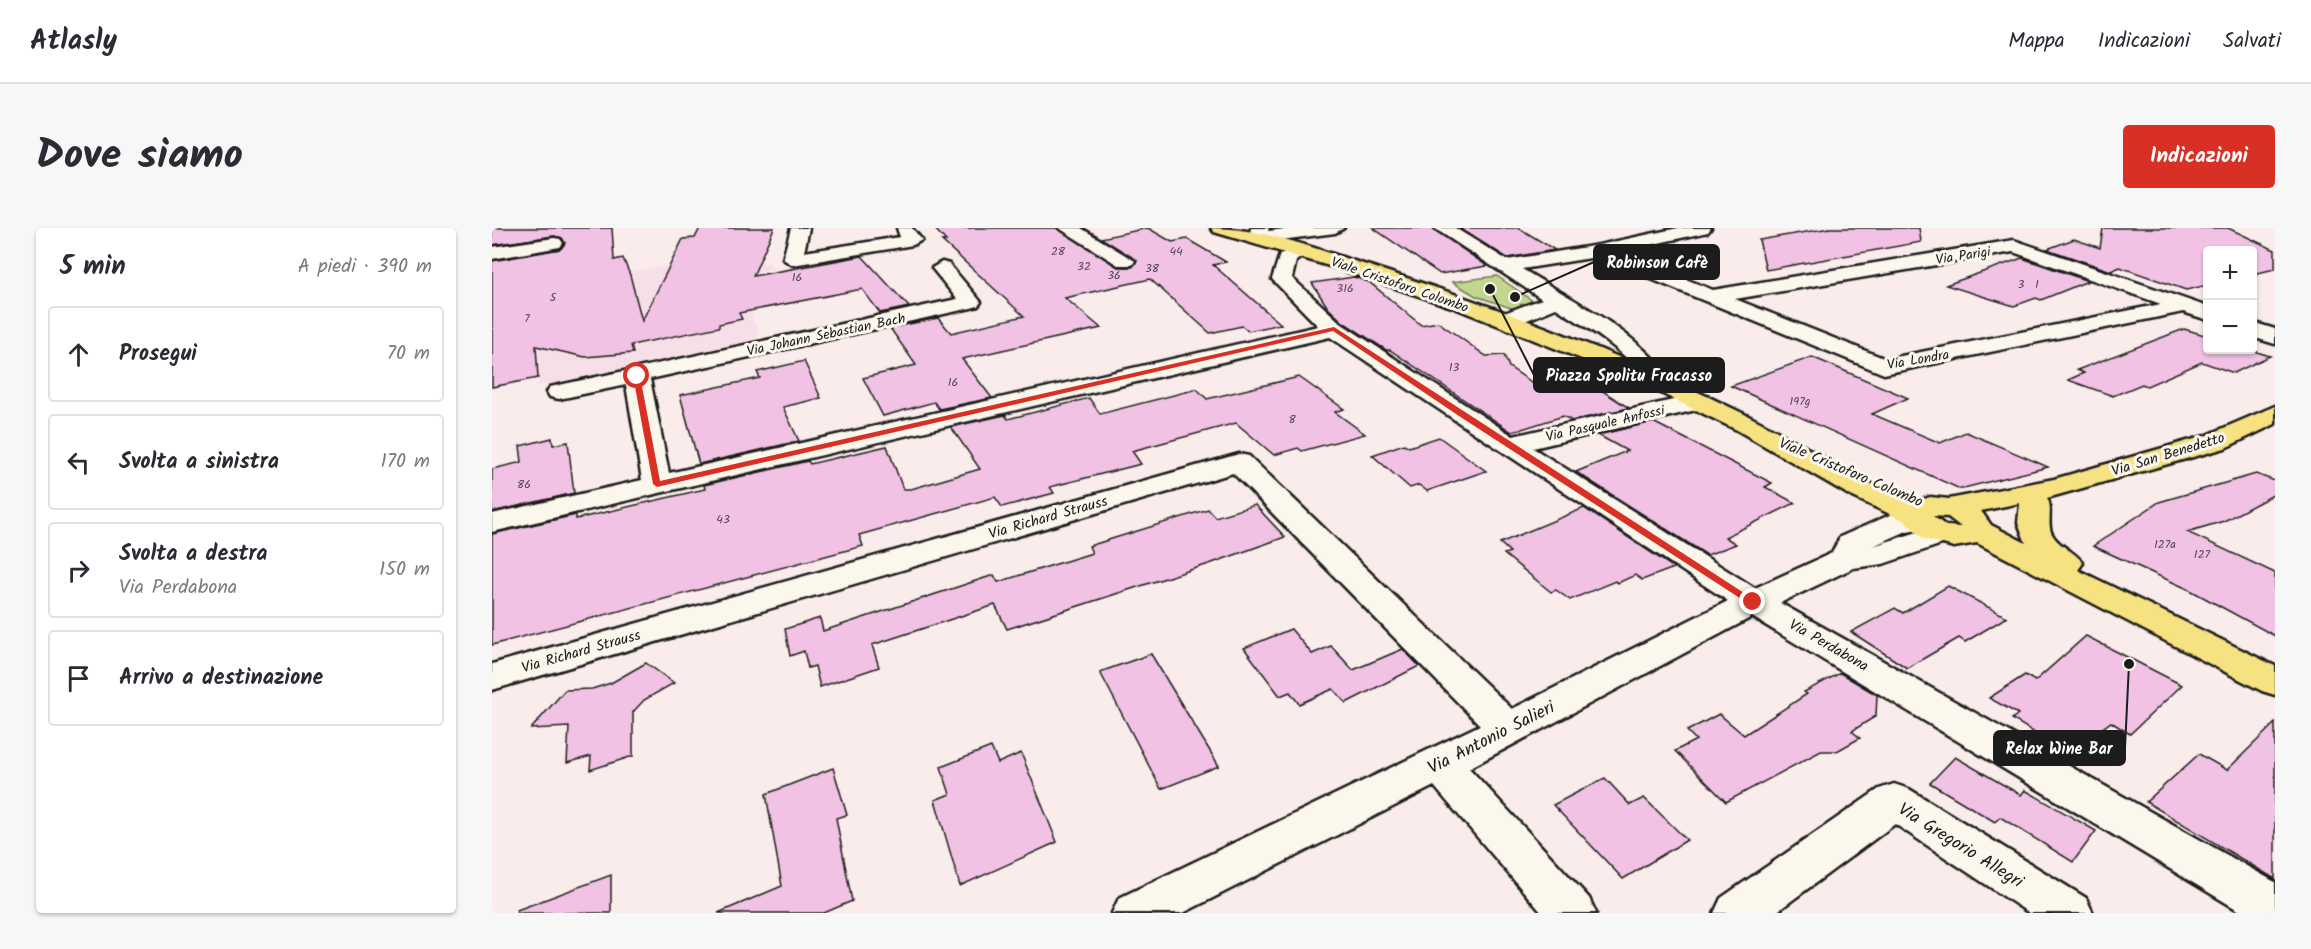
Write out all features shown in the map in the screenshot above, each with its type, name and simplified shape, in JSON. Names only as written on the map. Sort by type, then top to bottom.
[{"type":"main road","name":"Viale Cristoforo Colombo","points":[[1220,228],[1259,233],[1301,251],[1558,337],[1773,438],[1855,487],[1946,522],[2074,592],[2112,601],[2271,676]]},
{"type":"main road","name":"Via San Benedetto","points":[[1946,522],[1997,520],[2046,495],[2216,442],[2275,414]]},
{"type":"main road","name":"Viale Cristoforo Colombo","points":[[2046,495],[2031,519],[2033,531],[2041,542],[2112,601]]},
{"type":"street","points":[[800,228],[793,259],[913,240],[904,230]]},
{"type":"street","points":[[1072,230],[1099,228]]},
{"type":"street","points":[[1259,233],[1335,228]]},
{"type":"street","points":[[1443,228],[1625,342],[1646,362],[1663,385]]},
{"type":"street","points":[[1506,266],[1599,251],[1702,228]]},
{"type":"street","points":[[1072,230],[1125,261]]},
{"type":"street","points":[[492,253],[554,243]]},
{"type":"street","name":"Via Parigi","points":[[1710,297],[2014,246],[2203,312]]},
{"type":"street","name":"Via Perdabona","points":[[1301,251],[1287,258],[1282,279],[1334,329],[1753,602],[2275,907]]},
{"type":"street","name":"Via Londra","points":[[1599,251],[1884,367],[2184,306]]},
{"type":"street","name":"Via Johann Sebastian Bach","points":[[559,392],[971,302],[942,268]]},
{"type":"street","points":[[1507,320],[1560,302]]},
{"type":"street","points":[[1534,329],[1560,302]]},
{"type":"street","points":[[1558,337],[1578,321],[1560,302]]},
{"type":"street","points":[[492,524],[1334,329]]},
{"type":"street","points":[[2257,330],[2275,337]]},
{"type":"street","points":[[637,376],[657,484]]},
{"type":"street","name":"Via Pasquale Anfossi","points":[[1510,445],[1700,402]]},
{"type":"street","name":"Via Richard Strauss","points":[[492,677],[1239,462],[1508,729]]},
{"type":"street","name":"Via Antonio Salieri","points":[[1136,913],[1440,764],[1753,602],[1846,559],[1872,557],[1946,522]]},
{"type":"street","points":[[1440,764],[1572,913]]},
{"type":"street","name":"Via Gregorio Allegri","points":[[1738,913],[1894,801],[2069,913]]},
{"type":"shaded area","points":[[690,263],[770,263],[774,269],[728,278],[753,316],[751,317],[759,331],[757,335],[760,340],[538,386],[535,337],[632,284],[629,272]]},
{"type":"green space","points":[[1497,276],[1533,301],[1514,309],[1476,296],[1452,282]]},
{"type":"building","points":[[492,228],[612,228],[614,260],[623,258],[642,321],[683,239],[695,238],[700,228],[774,228],[753,276],[862,256],[909,307],[880,313],[862,289],[739,313],[742,319],[719,324],[719,327],[631,345],[633,353],[585,357],[536,346],[538,378],[492,387],[492,261],[560,249],[565,243],[562,238],[554,236],[492,245]]},
{"type":"building","points":[[934,228],[1057,228],[1118,267],[1132,267],[1137,261],[1101,238],[1148,228],[1172,242],[1187,239],[1226,262],[1213,265],[1281,324],[1248,331],[1242,326],[1210,333],[1150,279],[1065,298],[1101,328],[962,359],[992,398],[939,409],[934,402],[883,416],[863,378],[916,365],[890,328],[938,318],[951,333],[1024,316],[942,241],[946,241]]},
{"type":"building","points":[[1373,228],[1432,228],[1487,266],[1440,274]]},
{"type":"building","points":[[1459,228],[1519,228],[1555,250],[1507,258]]},
{"type":"building","points":[[1830,228],[1919,228],[1921,242],[1766,270],[1759,240]]},
{"type":"building","points":[[2103,228],[2228,228],[2275,250],[2275,269],[2257,273],[2257,246],[2203,246],[2203,286],[2186,290],[2120,267],[2111,271],[2047,249],[2074,239],[2100,248]]},
{"type":"building","points":[[2022,258],[2088,281],[2041,300],[2036,298],[2014,306],[1946,285]]},
{"type":"building","points":[[1354,277],[1369,282],[1421,325],[1438,322],[1486,356],[1504,355],[1509,367],[1533,383],[1571,375],[1585,383],[1589,382],[1629,408],[1572,421],[1563,416],[1512,432],[1390,350],[1386,350],[1343,322],[1328,308],[1312,283]]},
{"type":"building","points":[[2184,329],[2203,335],[2203,354],[2257,354],[2257,352],[2270,356],[2234,373],[2202,362],[2147,386],[2142,384],[2113,396],[2068,380],[2084,373],[2077,370]]},
{"type":"building","points":[[1812,357],[1908,398],[1872,414],[1940,443],[1966,432],[2048,467],[1960,489],[1731,386]]},
{"type":"building","points":[[804,361],[821,398],[783,407],[799,441],[699,464],[680,395],[760,378],[757,372]]},
{"type":"building","points":[[1299,377],[1344,409],[1335,412],[1365,434],[1302,451],[1298,448],[1274,455],[1236,423],[1132,451],[1141,464],[1050,487],[1054,493],[1002,507],[995,497],[859,535],[863,546],[492,645],[492,534],[576,515],[576,519],[705,489],[704,485],[887,446],[903,489],[911,489],[980,469],[951,427],[1005,415],[1008,419],[1089,398],[1100,414],[1197,389],[1207,399]]},
{"type":"building","points":[[1653,422],[1772,483],[1765,487],[1795,503],[1725,537],[1736,544],[1707,555],[1576,472],[1627,451],[1598,435]]},
{"type":"building","points":[[1439,437],[1486,471],[1427,491],[1419,485],[1410,488],[1372,455],[1404,444],[1409,447]]},
{"type":"building","points":[[552,438],[553,445],[568,442],[574,493],[492,512],[492,469],[522,462],[520,446]]},
{"type":"building","points":[[2256,474],[2275,481],[2275,494],[2224,521],[2187,532],[2275,573],[2275,636],[2190,590],[2093,546],[2159,502]]},
{"type":"building","points":[[1255,505],[1285,537],[1007,629],[995,605],[872,645],[879,667],[820,687],[815,666],[808,668],[804,651],[790,656],[785,629],[820,618],[823,631],[994,575],[998,582],[1092,553],[1089,546],[1208,509],[1215,517]]},
{"type":"building","points":[[1584,508],[1674,568],[1642,580],[1635,575],[1618,583],[1615,581],[1570,600],[1556,590],[1551,592],[1504,554],[1510,552],[1500,543]]},
{"type":"building","points":[[1948,586],[2007,617],[1965,642],[1959,638],[1907,668],[1851,632],[1895,608],[1903,613]]},
{"type":"building","points":[[1291,629],[1312,654],[1331,646],[1353,670],[1403,649],[1419,666],[1346,703],[1333,689],[1299,704],[1290,692],[1280,696],[1244,648]]},
{"type":"building","points":[[2086,636],[2182,685],[2130,734],[2111,722],[2068,753],[2012,719],[2018,714],[1989,698],[2025,675],[2035,681]]},
{"type":"building","points":[[1151,654],[1219,766],[1161,789],[1100,672]]},
{"type":"building","points":[[646,663],[674,683],[644,700],[633,712],[633,756],[590,770],[591,756],[567,763],[569,727],[531,729],[565,690],[592,689],[611,683]]},
{"type":"building","points":[[1840,673],[1877,695],[1876,716],[1852,731],[1860,738],[1837,751],[1821,751],[1726,802],[1675,751],[1696,740],[1687,731],[1719,714],[1744,735],[1807,694],[1804,692]]},
{"type":"building","points":[[2275,723],[2275,879],[2146,802],[2199,754],[2227,770]]},
{"type":"building","points":[[991,747],[998,763],[1021,753],[1057,842],[960,886],[935,800],[950,794],[941,767]]},
{"type":"building","points":[[1955,757],[2021,795],[2025,790],[2096,831],[2073,862],[2000,817],[1995,822],[1930,783]]},
{"type":"building","points":[[833,768],[847,815],[836,818],[852,901],[824,913],[718,913],[782,886],[766,794]]},
{"type":"building","points":[[1605,778],[1630,805],[1644,798],[1687,840],[1623,879],[1553,805]]},
{"type":"building","points":[[611,875],[611,913],[518,913],[517,910]]},
{"type":"place","name":"Piazza Spolitu Fracasso","points":[[1490,289]]},
{"type":"place","name":"Robinson Cafè","points":[[1515,297]]},
{"type":"place","name":"Relax Wine Bar","points":[[2129,664]]},
{"type":"route","points":[[637,376],[657,484],[1334,329],[1462,415],[1753,602]]}]
